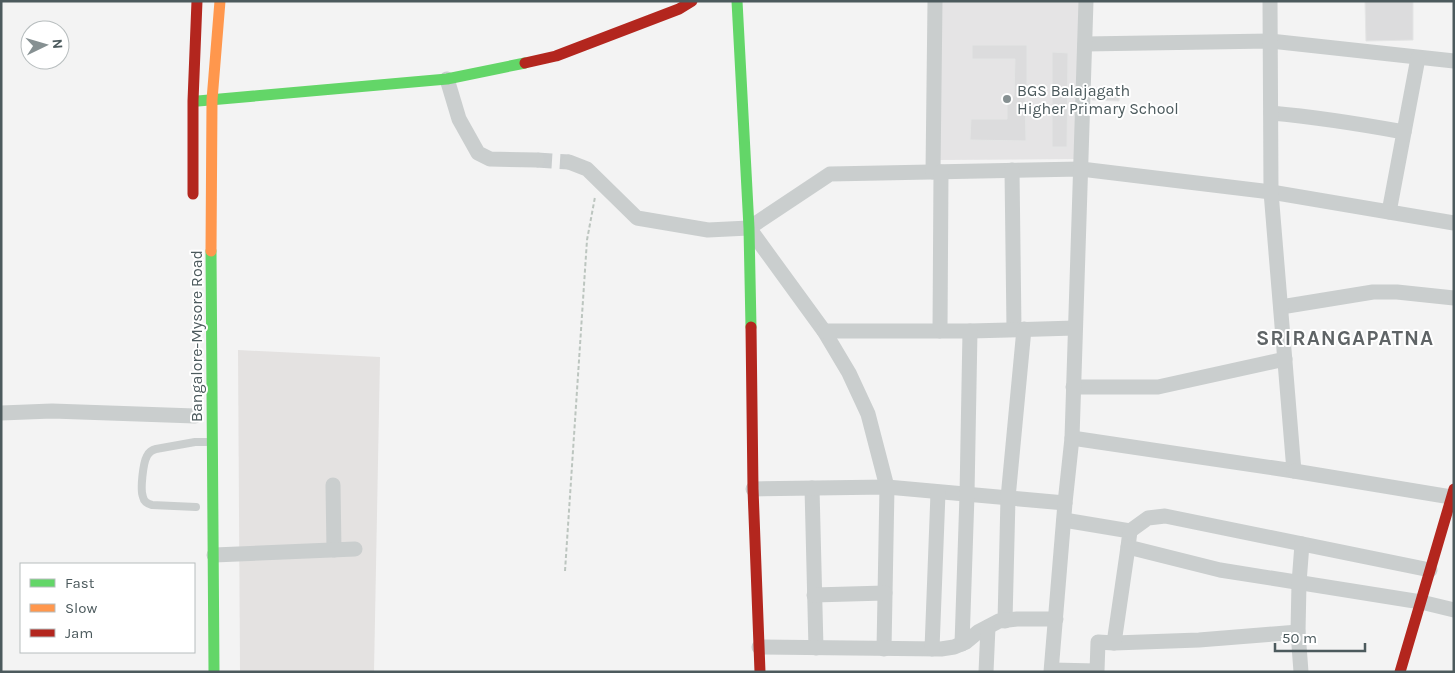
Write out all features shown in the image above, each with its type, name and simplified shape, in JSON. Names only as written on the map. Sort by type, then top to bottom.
[{"type":"main road","points":[[193,209],[193,102],[197,1]]},
{"type":"main road","name":"Bangalore-Mysore Road","points":[[214,672],[211,208],[212,100],[220,1]]},
{"type":"main road","points":[[193,102],[447,79],[556,56],[679,9],[692,1]]},
{"type":"main road","points":[[738,1],[749,228],[753,489],[760,672]]},
{"type":"main road","points":[[1400,672],[1453,492]]},
{"type":"street","points":[[935,1],[940,331]]},
{"type":"street","points":[[1086,1],[1072,438],[1052,671],[1097,671],[1098,642],[1199,640],[1298,632]]},
{"type":"street","points":[[1270,1],[1271,192],[1294,471]]},
{"type":"street","points":[[1085,44],[1270,41],[1454,61]]},
{"type":"street","points":[[1389,212],[1418,58]]},
{"type":"street","points":[[447,79],[459,119],[478,153],[490,158],[537,160]]},
{"type":"street","points":[[1271,113],[1356,123],[1404,132]]},
{"type":"street","points":[[569,162],[587,169],[637,218],[708,230],[749,228],[830,174],[1081,168],[1271,192],[1454,222]]},
{"type":"street","points":[[1005,620],[1008,498],[1019,329],[1012,170]]},
{"type":"street","points":[[749,228],[824,331],[849,373],[868,414],[887,488],[884,648]]},
{"type":"street","points":[[1281,307],[1373,292],[1397,292],[1454,298]]},
{"type":"street","points":[[824,331],[1075,328]]},
{"type":"street","points":[[962,644],[968,495],[970,330]]},
{"type":"street","points":[[1073,387],[1158,387],[1285,359]]},
{"type":"street","points":[[2,414],[52,411],[195,428]]},
{"type":"street","points":[[1072,438],[1294,471],[1453,492]]},
{"type":"street","points":[[333,485],[334,550]]},
{"type":"street","points":[[812,488],[816,648]]},
{"type":"street","points":[[753,489],[887,488],[1065,503]]},
{"type":"street","points":[[932,649],[938,493]]},
{"type":"street","points":[[1064,520],[1130,531],[1148,518],[1165,516],[1430,570]]},
{"type":"street","points":[[1114,643],[1130,531]]},
{"type":"street","points":[[1301,672],[1298,632],[1302,544]]},
{"type":"street","points":[[1128,548],[1220,570],[1421,602],[1454,610]]},
{"type":"street","points":[[214,555],[355,549]]},
{"type":"street","points":[[814,595],[885,593]]},
{"type":"street","points":[[759,647],[932,649],[954,647],[962,644],[999,621],[1056,620]]},
{"type":"street","points":[[986,672],[988,627]]},
{"type":"lane","points":[[196,507],[148,504],[143,499],[142,492],[145,462],[151,451],[195,428],[212,442]]},
{"type":"path","points":[[565,571],[586,240],[595,195],[603,184]]},
{"type":"shaded area","name":"BGS Balajagath Higher Primary School","points":[[939,1],[1080,1],[1076,159],[936,160]]},
{"type":"shaded area","points":[[238,350],[380,357],[374,672],[240,672]]},
{"type":"building","points":[[1365,1],[1413,1],[1413,40],[1366,41]]},
{"type":"building","points":[[972,45],[1027,45],[1027,90],[1025,90],[1026,141],[970,140],[971,119],[1007,119],[1007,96],[1014,96],[1015,59],[972,59]]},
{"type":"building","points":[[1052,52],[1068,53],[1067,147],[1052,147]]},
{"type":"building","points":[[1093,88],[1120,89],[1119,101],[1092,100]]},
{"type":"tunnel","points":[[537,160],[569,162]]},
{"type":"traffic: fast","points":[[737,1],[749,228],[751,327]]},
{"type":"traffic: fast","points":[[198,101],[447,79],[525,63]]},
{"type":"traffic: fast","points":[[211,251],[214,672]]},
{"type":"traffic: slow","points":[[211,251],[212,100],[220,1]]},
{"type":"traffic: jam","points":[[193,194],[193,101],[197,1]]},
{"type":"traffic: jam","points":[[525,63],[556,56],[679,9],[692,1]]},
{"type":"traffic: jam","points":[[751,327],[753,489],[760,672]]},
{"type":"traffic: jam","points":[[1400,672],[1454,489]]},
{"type":"place","name":"BGS Balajagath Higher Primary School","points":[[1007,99]]},
{"type":"district","name":"SRIRANGAPATNA","points":[[1345,338]]}]
